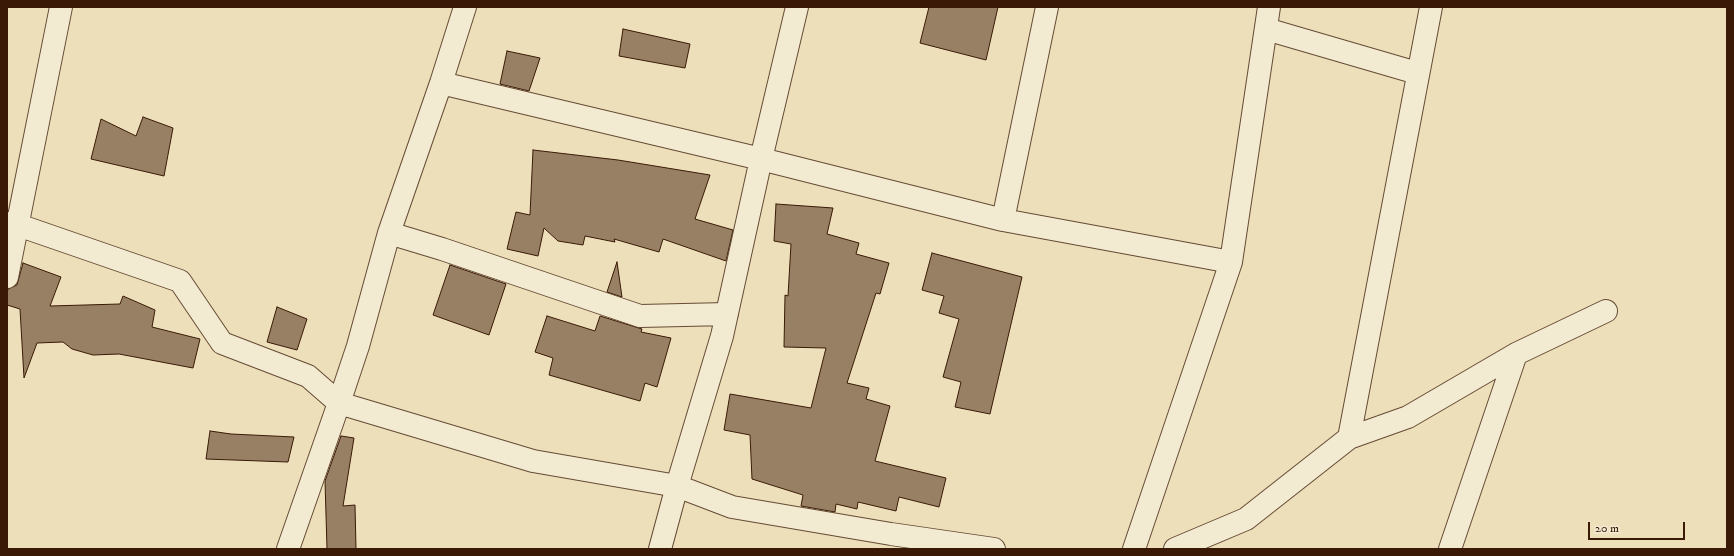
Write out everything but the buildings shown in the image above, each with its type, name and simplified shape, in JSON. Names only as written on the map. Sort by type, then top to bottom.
[{"type":"street","points":[[7,277],[13,224],[61,7]]},
{"type":"street","points":[[288,549],[358,346],[389,233],[441,83],[465,7]]},
{"type":"street","points":[[660,549],[727,314],[761,159],[797,7]]},
{"type":"street","points":[[1003,220],[1047,7]]},
{"type":"street","points":[[1134,549],[1231,262],[1269,7]]},
{"type":"street","points":[[1349,438],[1417,73],[1431,7]]},
{"type":"street","points":[[1266,29],[1417,73]]},
{"type":"street","points":[[441,83],[761,159],[1003,220],[1231,262]]},
{"type":"street","points":[[13,224],[180,281],[222,343],[308,376],[339,403],[533,461],[677,486],[732,507],[890,534],[994,549]]},
{"type":"street","points":[[389,233],[442,249],[640,316],[727,314]]},
{"type":"street","points":[[1175,549],[1246,519],[1349,438],[1408,418],[1516,354],[1606,311]]},
{"type":"street","points":[[1450,549],[1516,354]]}]
